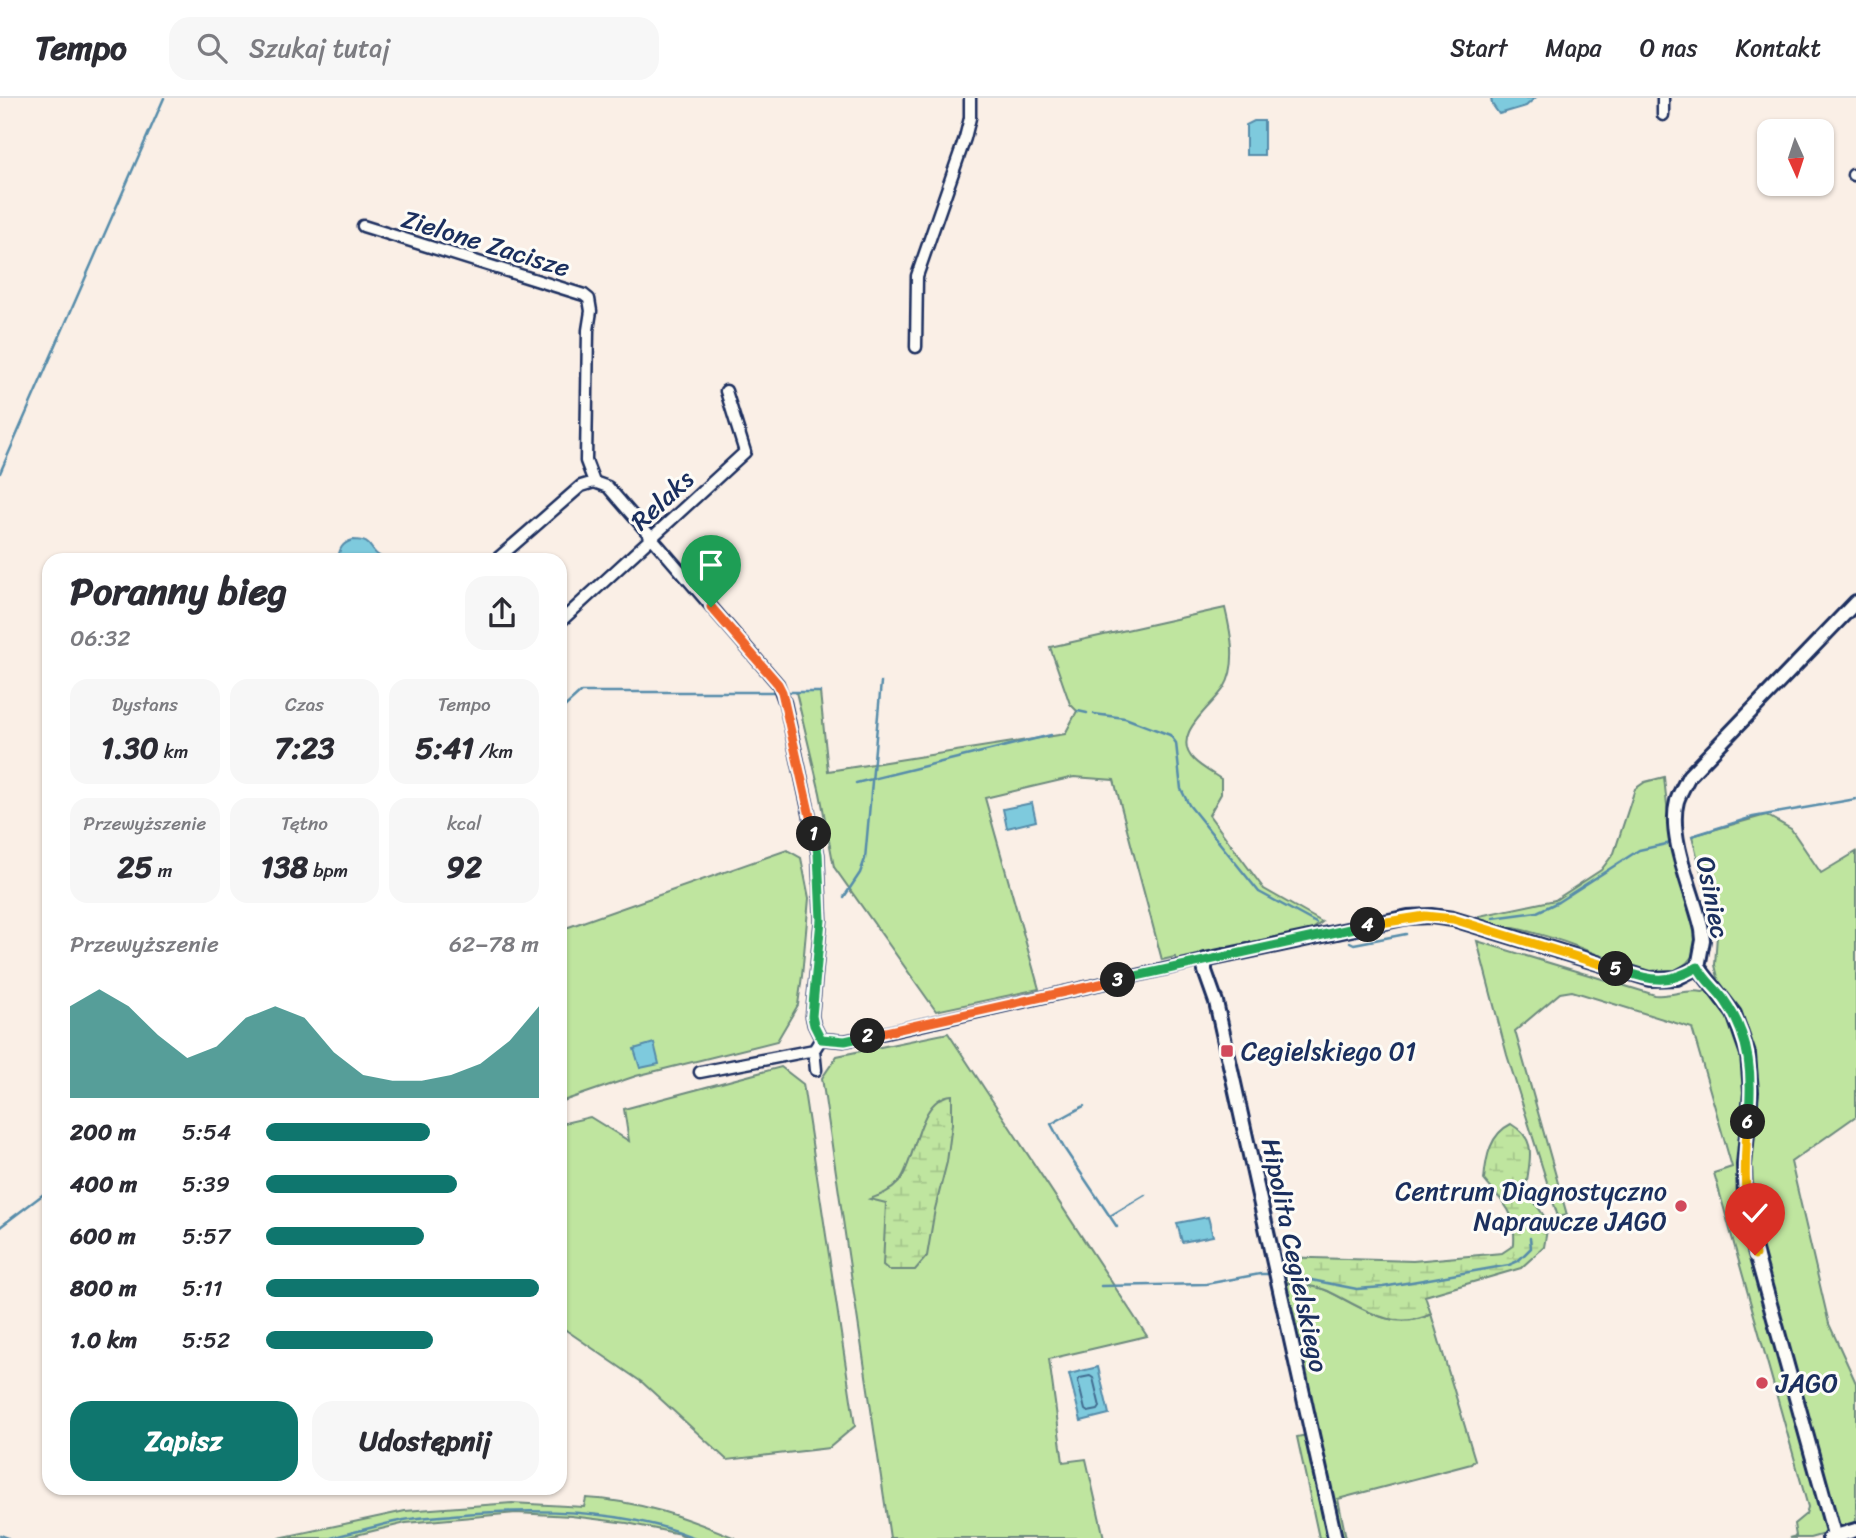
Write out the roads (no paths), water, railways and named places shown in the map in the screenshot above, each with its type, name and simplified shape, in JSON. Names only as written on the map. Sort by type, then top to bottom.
[{"type":"street","points":[[916,347],[917,276],[965,138],[970,118],[970,98]]},
{"type":"street","points":[[1663,98],[1663,115]]},
{"type":"street","name":"Zielone Zacisze","points":[[363,226],[584,295],[589,299],[591,312],[588,330],[586,461],[594,482]]},
{"type":"street","name":"Relaks","points":[[567,616],[745,452],[726,391]]},
{"type":"street","points":[[504,553],[581,486],[594,482],[608,487],[778,684],[818,854],[821,920],[812,1016],[821,1039]]},
{"type":"street","name":"Osiniec","points":[[1833,1537],[1749,1232],[1744,1165],[1751,1079],[1748,1054],[1734,1014],[1698,967],[1702,930],[1679,845],[1675,818],[1682,788],[1701,762],[1856,602]]},
{"type":"street","points":[[821,1039],[834,1041],[858,1038],[1205,960],[1389,921],[1425,916],[1453,919],[1650,979],[1677,978],[1698,967]]},
{"type":"street","points":[[1211,982],[1224,957]]},
{"type":"street","name":"Hipolita Cegielskiego","points":[[1205,960],[1205,971],[1211,982],[1335,1538]]},
{"type":"street","points":[[816,1070],[814,1050],[821,1039]]},
{"type":"street","points":[[700,1072],[814,1050]]},
{"type":"street","points":[[1833,1537],[1856,1530]]},
{"type":"water","points":[[1491,98],[1535,98],[1526,106],[1499,114]]},
{"type":"water","points":[[1254,121],[1264,121],[1264,155],[1246,155],[1246,125]]},
{"type":"water","points":[[360,540],[376,553],[339,553],[346,543]]},
{"type":"water","points":[[1032,803],[1036,821],[1007,828],[1003,809]]},
{"type":"water","points":[[654,1043],[659,1064],[640,1068],[634,1049]]},
{"type":"water","points":[[1208,1217],[1213,1236],[1182,1242],[1177,1223]]},
{"type":"water","points":[[1098,1367],[1109,1414],[1081,1421],[1069,1374]]},
{"type":"waterway","points":[[0,473],[164,98]]},
{"type":"waterway","points":[[844,897],[860,873],[865,859],[881,682]]},
{"type":"waterway","points":[[567,705],[581,692],[778,692]]},
{"type":"waterway","points":[[784,692],[820,692]]},
{"type":"waterway","points":[[1078,711],[1087,713]]},
{"type":"waterway","points":[[1094,714],[1125,718],[1170,735],[1176,743],[1181,789],[1189,805],[1259,892],[1316,923]]},
{"type":"waterway","points":[[856,783],[1051,735]]},
{"type":"waterway","points":[[1692,836],[1753,817],[1856,799]]},
{"type":"waterway","points":[[1493,918],[1537,912],[1558,902],[1639,850],[1671,843]]},
{"type":"waterway","points":[[1350,942],[1354,944],[1406,934]]},
{"type":"waterway","points":[[1084,1106],[1051,1124],[1117,1227]]},
{"type":"waterway","points":[[0,1227],[42,1195]]},
{"type":"waterway","points":[[1110,1216],[1145,1195]]},
{"type":"waterway","points":[[1281,1274],[1357,1289],[1383,1287],[1509,1265],[1518,1261],[1531,1248],[1530,1238]]},
{"type":"waterway","points":[[1101,1286],[1206,1284],[1271,1274]]},
{"type":"waterway","points":[[331,1538],[416,1518],[512,1511],[606,1516],[667,1528],[695,1538]]},
{"type":"waterway","points":[[0,1535],[8,1538]]},
{"type":"place","name":"Cegielskiego 01","points":[[1227,1051]]},
{"type":"place","name":"Centrum Diagnostyczno Naprawcze JAGO","points":[[1681,1206]]},
{"type":"place","name":"JAGO","points":[[1762,1383]]}]
